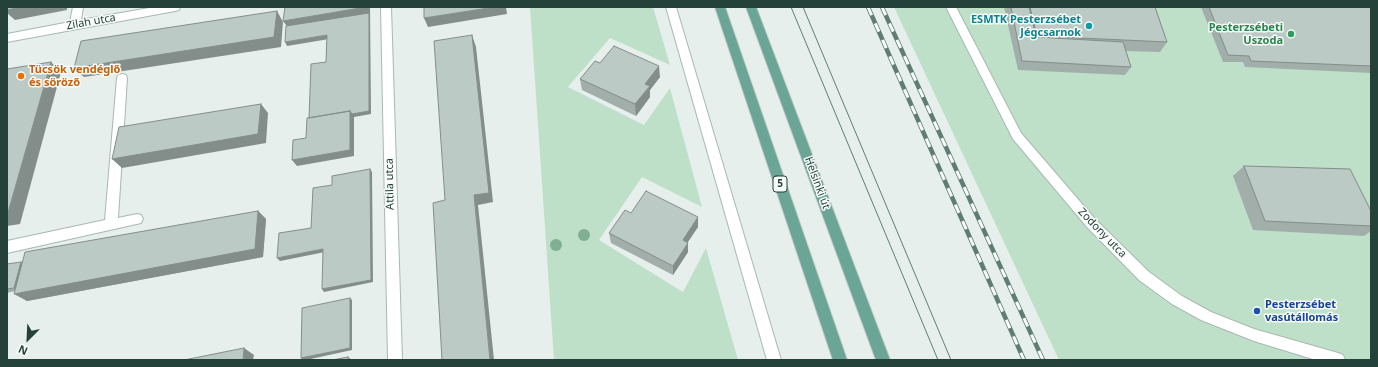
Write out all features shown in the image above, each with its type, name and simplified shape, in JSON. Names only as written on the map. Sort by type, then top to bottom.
[{"type":"main road","name":"5","points":[[720,7],[840,360]]},
{"type":"main road","name":"Helsinki út","points":[[752,7],[883,360]]},
{"type":"street","points":[[74,25],[78,7]]},
{"type":"street","name":"Zilah utca","points":[[7,38],[175,7]]},
{"type":"street","name":"Attila utca","points":[[386,7],[394,360]]},
{"type":"street","points":[[671,7],[774,360]]},
{"type":"street","name":"Zodony utca","points":[[951,7],[1016,136],[1091,223],[1144,276],[1177,300],[1206,316],[1254,335],[1338,360]]},
{"type":"street","points":[[111,224],[122,78]]},
{"type":"street","points":[[7,247],[137,219]]},
{"type":"green space","points":[[530,7],[653,7],[670,65],[610,38],[568,87],[644,125],[670,88],[702,207],[642,177],[599,240],[683,292],[706,248],[738,360],[554,360]]},
{"type":"green space","points":[[894,7],[1371,7],[1371,360],[1059,360]]},
{"type":"building","points":[[7,7],[20,7],[7,10]]},
{"type":"building","points":[[285,7],[366,7],[283,21]]},
{"type":"building","points":[[424,7],[495,7],[424,18]]},
{"type":"building","points":[[1011,7],[1029,7],[1036,37],[1123,42],[1131,67],[1022,61]]},
{"type":"building","name":"ESMTK Pesterzsébet Jégcsarnok","points":[[1030,7],[1155,7],[1167,42],[1037,36]]},
{"type":"building","name":"Pesterzsébeti Uszoda","points":[[1209,7],[1371,7],[1371,66],[1251,61],[1249,56],[1228,55]]},
{"type":"building","points":[[277,11],[274,37],[74,68],[81,41]]},
{"type":"building","points":[[369,13],[369,111],[352,114],[350,111],[309,118],[311,64],[326,62],[327,35],[285,42],[286,26]]},
{"type":"building","points":[[472,35],[489,193],[474,195],[490,360],[442,360],[433,203],[445,200],[434,41]]},
{"type":"building","points":[[614,46],[659,66],[645,84],[650,86],[635,104],[580,79],[595,61],[600,63]]},
{"type":"building","points":[[51,62],[7,216],[7,69]]},
{"type":"building","points":[[261,104],[258,134],[112,159],[119,127]]},
{"type":"building","points":[[350,111],[350,150],[292,160],[293,140],[306,138],[307,118]]},
{"type":"building","points":[[1244,166],[1350,169],[1371,211],[1371,226],[1265,221]]},
{"type":"building","points":[[370,169],[371,280],[322,289],[323,249],[277,258],[279,233],[311,228],[313,188],[332,185],[332,176]]},
{"type":"building","points":[[646,191],[698,217],[683,240],[688,243],[673,266],[609,233],[625,210],[631,213]]},
{"type":"building","points":[[258,211],[255,249],[14,294],[25,252]]},
{"type":"building","points":[[21,262],[14,288],[7,289],[7,264]]},
{"type":"building","points":[[350,298],[350,348],[301,358],[302,308]]},
{"type":"building","points":[[244,348],[243,360],[184,360]]},
{"type":"building","points":[[348,357],[348,360],[332,360]]},
{"type":"tram line","points":[[791,7],[938,360]]},
{"type":"tram line","points":[[803,7],[951,360]]},
{"type":"railway","points":[[868,7],[1024,360]]},
{"type":"railway","points":[[882,7],[1043,360]]},
{"type":"place","name":"ESMTK Pesterzsébet Jégcsarnok","points":[[1089,26]]},
{"type":"place","name":"Pesterzsébeti Uszoda","points":[[1291,34]]},
{"type":"place","name":"Tücsök vendéglő és söröző","points":[[21,76]]},
{"type":"place","name":"Pesterzsébet vasútállomás","points":[[1257,311]]}]
